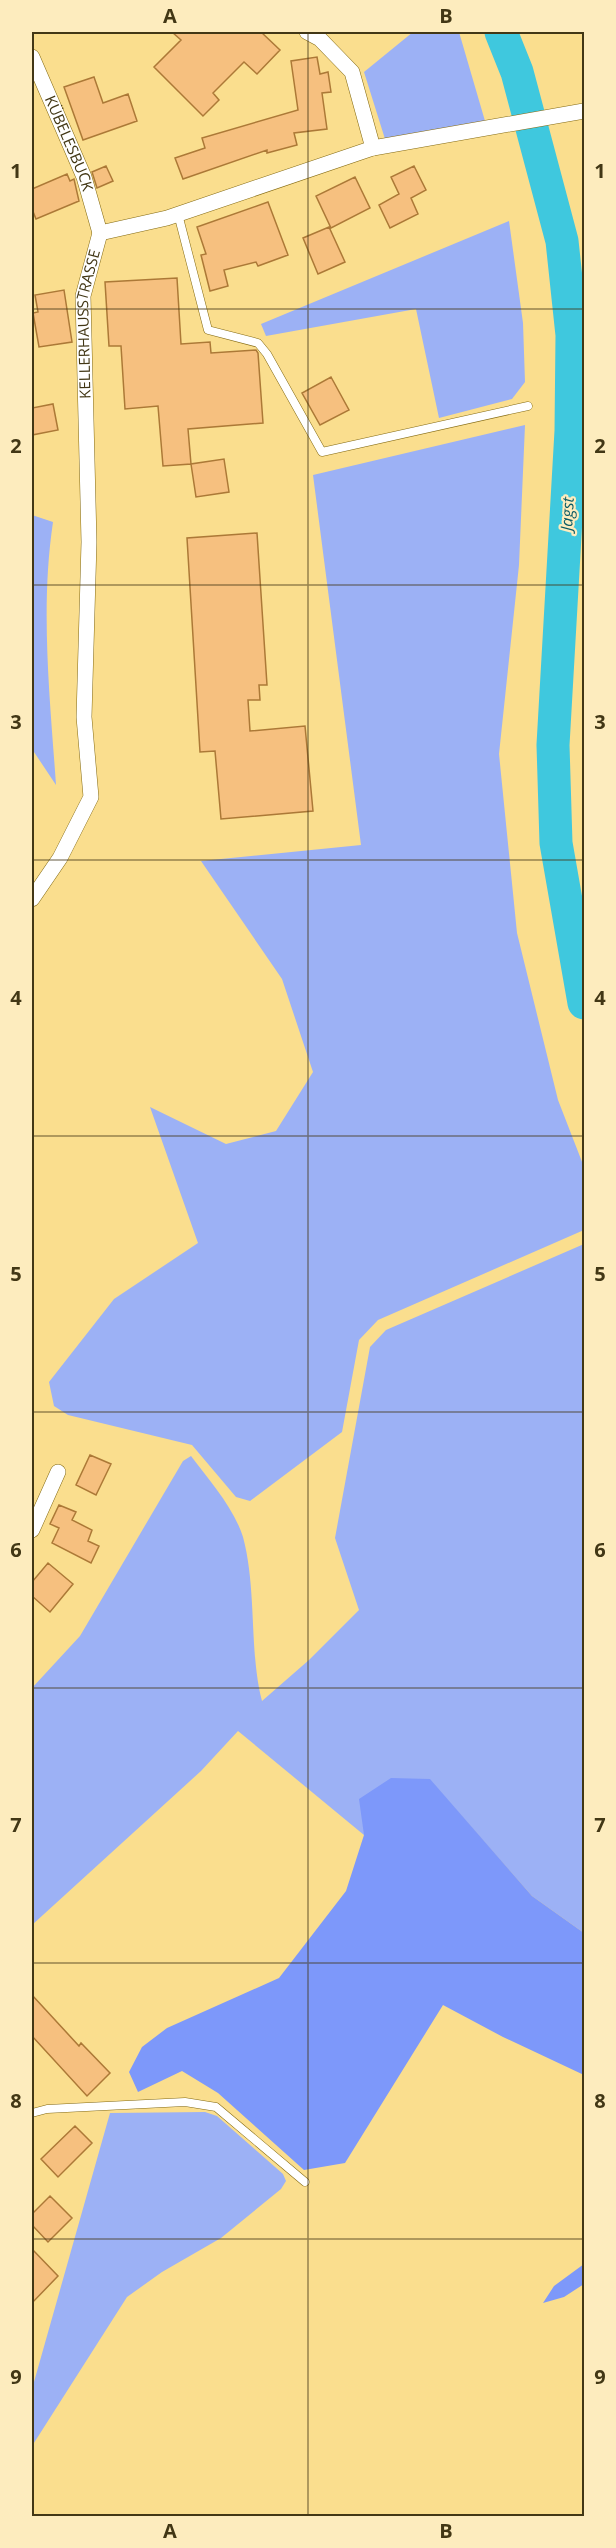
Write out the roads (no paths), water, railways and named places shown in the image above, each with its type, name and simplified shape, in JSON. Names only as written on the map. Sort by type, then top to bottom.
[{"type":"street","points":[[307,32],[320,39],[352,72],[373,148]]},
{"type":"street","name":"KÜBELESBUCK","points":[[32,57],[84,177],[100,233]]},
{"type":"street","name":"KELLERHAUSSTRASSE","points":[[32,899],[60,858],[91,797],[84,717],[89,542],[84,296],[100,233],[178,214],[373,148],[585,111]]},
{"type":"street","points":[[32,1530],[58,1472]]},
{"type":"lane","points":[[178,214],[208,330],[258,344],[267,354],[322,452],[528,406]]},
{"type":"lane","points":[[32,2113],[47,2109],[185,2102],[216,2107],[305,2182]]},
{"type":"waterway","name":"Jagst","points":[[501,32],[517,72],[562,241],[572,335],[571,431],[553,745],[556,843],[584,1003]]}]
